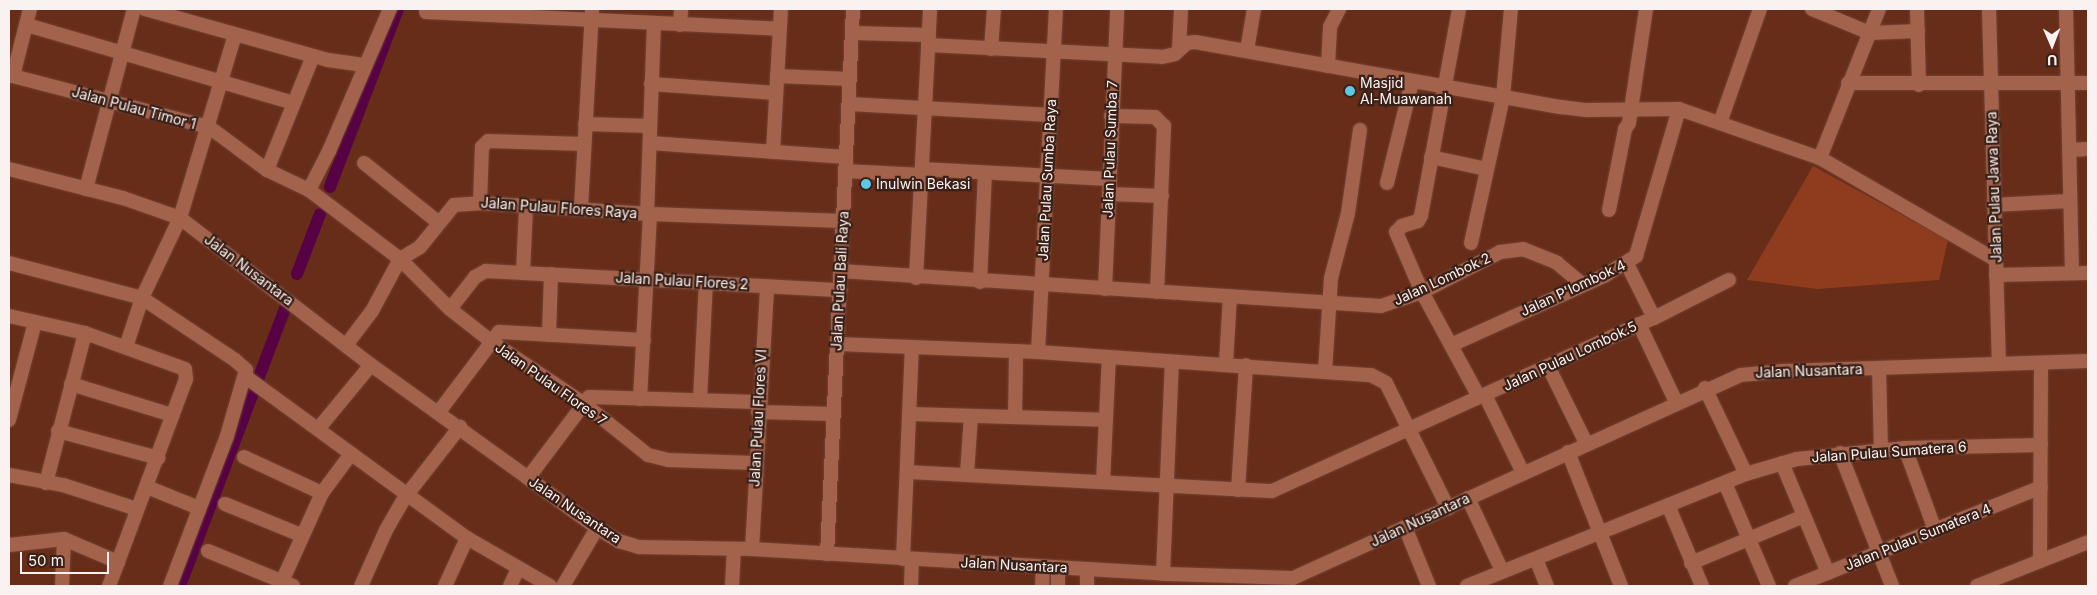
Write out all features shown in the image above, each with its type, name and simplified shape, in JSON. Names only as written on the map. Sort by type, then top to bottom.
[{"type":"street","points":[[11,75],[27,25],[30,9]]},
{"type":"street","points":[[86,189],[134,9]]},
{"type":"street","points":[[312,194],[364,65],[390,9]]},
{"type":"street","points":[[680,25],[681,9]]},
{"type":"street","points":[[773,152],[781,9]]},
{"type":"street","name":"Jalan Pulau Bali Raya","points":[[827,554],[853,9]]},
{"type":"street","points":[[916,278],[930,9]]},
{"type":"street","points":[[991,49],[994,9]]},
{"type":"street","name":"Jalan Pulau Sumba Raya","points":[[1038,352],[1056,9]]},
{"type":"street","name":"Jalan Pulau Sumba 7","points":[[1105,289],[1117,9]]},
{"type":"street","points":[[1179,49],[1181,9]]},
{"type":"street","points":[[1247,50],[1254,9]]},
{"type":"street","points":[[1328,66],[1330,27],[1339,9]]},
{"type":"street","points":[[1459,9],[1421,216],[1418,221],[1402,226],[1396,232],[1422,292],[1523,472]]},
{"type":"street","points":[[1471,243],[1503,97],[1511,9]]},
{"type":"street","points":[[1609,210],[1631,109],[1646,9]]},
{"type":"street","points":[[1720,123],[1760,9]]},
{"type":"street","points":[[1820,158],[1848,83],[1879,9]]},
{"type":"street","points":[[1917,9],[1919,85]]},
{"type":"street","name":"Jalan Pulau Jawa Raya","points":[[1989,9],[1993,205],[1999,364]]},
{"type":"street","points":[[2066,9],[2066,84],[2072,274]]},
{"type":"street","points":[[151,10],[313,56],[364,65]]},
{"type":"street","points":[[1815,10],[1870,33],[1918,31]]},
{"type":"street","points":[[426,12],[592,14],[654,24],[780,30]]},
{"type":"street","points":[[581,208],[592,14]]},
{"type":"street","points":[[640,399],[648,278],[650,126],[654,24]]},
{"type":"street","points":[[27,25],[221,80],[293,103]]},
{"type":"street","points":[[852,33],[928,40],[991,49],[1168,57],[1179,49],[1195,42],[1247,50],[1412,82],[1587,110],[1679,109],[1820,158],[1996,260]]},
{"type":"street","points":[[126,347],[142,298],[180,218],[209,127],[235,35]]},
{"type":"street","points":[[267,170],[313,56]]},
{"type":"street","name":"Jalan Pulau Timor 1","points":[[11,75],[209,127],[267,170],[312,194],[400,259]]},
{"type":"street","points":[[777,76],[850,79]]},
{"type":"street","points":[[1387,183],[1412,82]]},
{"type":"street","points":[[1848,83],[1919,85],[2088,83]]},
{"type":"street","points":[[652,84],[776,92]]},
{"type":"street","points":[[849,104],[1051,115]]},
{"type":"street","name":"Jalan P'lombok 4","points":[[1451,345],[1627,264],[1640,248],[1679,109]]},
{"type":"street","points":[[1111,116],[1161,120],[1165,134],[1157,292]]},
{"type":"street","points":[[586,124],[650,126]]},
{"type":"street","points":[[1325,371],[1328,302],[1334,263],[1348,213],[1360,130]]},
{"type":"street","points":[[480,203],[482,146],[488,141],[584,144]]},
{"type":"street","points":[[650,143],[846,157]]},
{"type":"street","points":[[2069,150],[2088,149]]},
{"type":"street","points":[[1431,157],[1486,169]]},
{"type":"street","points":[[364,163],[438,222]]},
{"type":"street","name":"Jalan Nusantara","points":[[9,169],[86,189],[180,218],[438,413],[460,427],[597,528],[630,546],[752,549],[908,560],[1043,566],[1165,578],[1293,578],[1705,388],[1752,373],[2088,361]]},
{"type":"street","points":[[845,172],[985,173],[1109,179]]},
{"type":"street","points":[[980,282],[985,173]]},
{"type":"street","points":[[1108,194],[1162,196]]},
{"type":"street","points":[[1993,205],[2069,201]]},
{"type":"street","name":"Jalan Pulau Flores Raya","points":[[347,344],[372,311],[400,259],[420,247],[438,222],[454,205],[480,203],[581,208],[649,214],[843,221]]},
{"type":"street","points":[[524,273],[526,206]]},
{"type":"street","name":"Jalan Lombok 2","points":[[840,272],[1381,306],[1422,292],[1509,249],[1544,255],[1558,263],[1582,285]]},
{"type":"street","name":"Jalan Pulau Flores 7","points":[[400,259],[450,309],[492,342],[583,403],[638,448],[657,459],[755,463]]},
{"type":"street","points":[[9,263],[142,298],[242,365],[249,378],[406,496],[467,538],[550,586]]},
{"type":"street","points":[[1627,264],[1654,318]]},
{"type":"street","name":"Jalan Pulau Flores 2","points":[[450,309],[480,274],[524,273],[648,278],[840,290]]},
{"type":"street","points":[[1996,275],[2088,273]]},
{"type":"street","points":[[549,335],[551,274]]},
{"type":"street","name":"Jalan Pulau Lombok.5","points":[[907,472],[1272,491],[1654,318],[1729,280]]},
{"type":"street","points":[[700,400],[706,282]]},
{"type":"street","name":"Jalan Pulau Flores VI","points":[[752,549],[755,463],[766,286]]},
{"type":"street","points":[[1226,363],[1230,296]]},
{"type":"street","points":[[9,316],[85,333],[181,366],[187,374],[158,458],[109,586]]},
{"type":"street","points":[[9,420],[35,322]]},
{"type":"street","points":[[1639,324],[1676,402]]},
{"type":"street","points":[[438,413],[492,342],[496,334],[503,331],[644,340]]},
{"type":"street","points":[[46,484],[58,431],[85,333]]},
{"type":"street","points":[[837,344],[1038,352],[1172,362],[1246,364],[1380,378],[1390,389],[1448,508]]},
{"type":"street","points":[[912,347],[907,472],[908,560],[912,586]]},
{"type":"street","points":[[1015,417],[1016,351]]},
{"type":"street","points":[[1103,482],[1109,357]]},
{"type":"street","points":[[1165,578],[1166,485],[1172,362]]},
{"type":"street","points":[[318,429],[371,364]]},
{"type":"street","points":[[1238,490],[1246,364]]},
{"type":"street","points":[[2040,561],[2041,364]]},
{"type":"street","points":[[1548,366],[1586,444]]},
{"type":"street","points":[[1879,368],[1882,450]]},
{"type":"street","points":[[170,586],[249,378]]},
{"type":"street","points":[[71,384],[172,415]]},
{"type":"street","points":[[1705,388],[1746,474]]},
{"type":"street","points":[[528,478],[583,403],[593,396],[700,400],[834,414]]},
{"type":"street","points":[[909,414],[1106,420]]},
{"type":"street","points":[[967,474],[971,416]]},
{"type":"street","points":[[361,586],[386,530],[406,496],[460,427]]},
{"type":"street","points":[[58,431],[158,458]]},
{"type":"street","name":"Jalan Pulau Sumatera 6","points":[[1467,586],[1746,474],[1782,462],[1840,453],[1905,448],[2041,445]]},
{"type":"street","points":[[1905,448],[1935,530]]},
{"type":"street","points":[[1568,452],[1621,586]]},
{"type":"street","points":[[1840,453],[1892,586]]},
{"type":"street","points":[[208,551],[285,584],[301,535],[322,494],[350,454]]},
{"type":"street","points":[[244,457],[322,494]]},
{"type":"street","points":[[1782,462],[1828,573]]},
{"type":"street","points":[[9,475],[108,497],[137,509]]},
{"type":"street","points":[[1724,483],[1769,586]]},
{"type":"street","points":[[147,487],[199,508]]},
{"type":"street","name":"Jalan Pulau Sumatera 4","points":[[1795,586],[2041,487]]},
{"type":"street","points":[[1468,498],[1502,571]]},
{"type":"street","points":[[225,504],[301,535]]},
{"type":"street","points":[[1668,505],[1702,586]]},
{"type":"street","points":[[1691,563],[1804,516]]},
{"type":"street","points":[[1405,527],[1429,586]]},
{"type":"street","points":[[563,586],[597,528]]},
{"type":"street","points":[[445,586],[467,538]]},
{"type":"street","points":[[9,545],[64,540],[118,562]]},
{"type":"street","points":[[62,586],[64,540]]},
{"type":"street","points":[[1977,586],[2088,542]]},
{"type":"street","points":[[732,586],[734,549]]},
{"type":"street","points":[[1536,559],[1547,586]]},
{"type":"street","points":[[1042,586],[1043,566]]},
{"type":"street","points":[[1058,568],[1058,586]]},
{"type":"street","points":[[510,586],[518,569]]},
{"type":"street","points":[[1087,570],[1087,586]]},
{"type":"shaded area","points":[[1813,166],[1948,240],[1939,280],[1817,289],[1747,280]]},
{"type":"waterway","points":[[330,187],[398,9]]},
{"type":"waterway","points":[[297,274],[320,214]]},
{"type":"waterway","points":[[180,586],[286,306]]},
{"type":"place","name":"Masjid Al-Muawanah","points":[[1350,91]]},
{"type":"place","name":"Inulwin Bekasi","points":[[866,184]]}]
